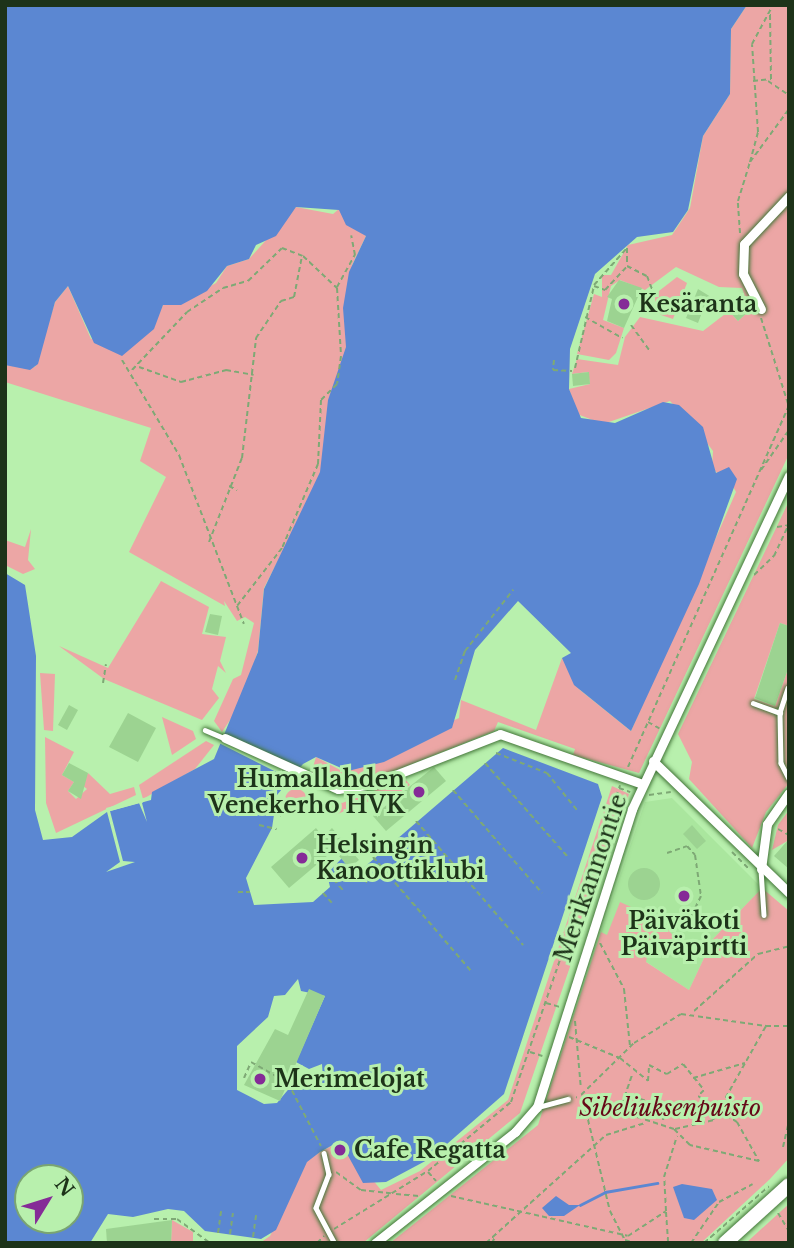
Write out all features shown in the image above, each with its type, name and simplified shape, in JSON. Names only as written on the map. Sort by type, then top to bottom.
[{"type":"main road","points":[[725,1243],[789,1185]]},
{"type":"street","points":[[761,310],[743,274],[744,244],[789,196]]},
{"type":"street","name":"Merikannontie","points":[[375,1243],[515,1132],[537,1107],[635,794],[643,784],[789,476]]},
{"type":"street","points":[[225,738],[304,778],[338,789],[372,785],[500,734],[622,780],[643,784]]},
{"type":"street","points":[[653,761],[761,869],[789,892]]},
{"type":"street","points":[[761,869],[767,824],[789,793]]},
{"type":"lane","points":[[788,688],[780,713],[781,763],[789,779]]},
{"type":"lane","points":[[753,703],[780,713]]},
{"type":"lane","points":[[205,730],[225,738]]},
{"type":"lane","points":[[761,869],[764,915]]},
{"type":"lane","points":[[537,1107],[568,1099]]},
{"type":"lane","points":[[324,1153],[330,1165],[316,1208],[335,1243]]},
{"type":"path","points":[[744,244],[738,201],[758,132],[751,81],[752,44],[773,5]]},
{"type":"path","points":[[768,80],[775,56],[770,11]]},
{"type":"path","points":[[751,81],[768,80],[789,95]]},
{"type":"path","points":[[750,162],[789,109]]},
{"type":"path","points":[[237,606],[282,548],[318,464],[321,400],[337,384],[341,356],[337,288],[355,255],[351,235]]},
{"type":"path","points":[[132,370],[139,366],[187,312],[223,288],[248,281],[282,248],[303,256],[337,288]]},
{"type":"path","points":[[575,368],[583,317],[594,286],[627,248],[628,266],[605,290],[594,286]]},
{"type":"path","points":[[209,542],[242,458],[255,375],[256,338],[281,301],[294,297],[303,256]]},
{"type":"path","points":[[628,266],[647,276],[652,289]]},
{"type":"path","points":[[328,1233],[428,1171],[512,1102],[618,788],[788,406],[761,310]]},
{"type":"path","points":[[583,317],[622,338]]},
{"type":"path","points":[[631,325],[649,350]]},
{"type":"path","points":[[122,360],[132,370],[179,456],[209,542],[244,624]]},
{"type":"path","points":[[554,360],[553,370],[572,371]]},
{"type":"path","points":[[139,366],[181,382],[226,370],[255,375]]},
{"type":"path","points":[[783,386],[789,388]]},
{"type":"path","points":[[759,474],[789,430]]},
{"type":"path","points":[[229,486],[237,490]]},
{"type":"path","points":[[772,527],[788,525]]},
{"type":"path","points":[[749,574],[764,571],[788,525]]},
{"type":"path","points":[[455,680],[478,633],[513,590]]},
{"type":"path","points":[[478,633],[484,637]]},
{"type":"path","points":[[103,683],[106,664]]},
{"type":"path","points":[[458,670],[466,672]]},
{"type":"path","points":[[647,722],[662,729]]},
{"type":"path","points":[[496,753],[547,773],[577,810]]},
{"type":"path","points":[[485,763],[567,856]]},
{"type":"path","points":[[608,778],[622,780]]},
{"type":"path","points":[[618,788],[635,794],[673,792],[682,801]]},
{"type":"path","points":[[453,790],[542,893]]},
{"type":"path","points":[[265,808],[270,813]]},
{"type":"path","points":[[264,813],[281,816]]},
{"type":"path","points":[[416,821],[523,945]]},
{"type":"path","points":[[259,825],[276,829]]},
{"type":"path","points":[[774,828],[789,835]]},
{"type":"path","points":[[725,845],[741,861]]},
{"type":"path","points":[[667,853],[687,846],[695,855],[701,896],[685,929]]},
{"type":"path","points":[[373,858],[472,972]]},
{"type":"path","points":[[359,872],[368,884]]},
{"type":"path","points":[[328,873],[343,890]]},
{"type":"path","points":[[238,892],[250,892]]},
{"type":"path","points":[[323,893],[332,903]]},
{"type":"path","points":[[596,939],[624,989],[630,1047]]},
{"type":"path","points":[[581,1090],[620,1059],[630,1047],[694,1011],[758,954],[789,946]]},
{"type":"path","points":[[558,1020],[566,995]]},
{"type":"path","points":[[694,1011],[766,1026],[789,1026]]},
{"type":"path","points":[[573,1012],[578,1041],[581,1096],[624,1240]]},
{"type":"path","points":[[584,1102],[646,1123],[674,1129],[713,1120],[724,1110],[766,1026]]},
{"type":"path","points":[[565,1035],[620,1059],[632,1074],[648,1081],[649,1065],[667,1074],[683,1064],[704,1090],[698,1096],[724,1110],[759,1161],[691,1145],[677,1135],[674,1129]]},
{"type":"path","points":[[529,1052],[546,1057],[543,1067]]},
{"type":"path","points":[[244,1078],[251,1062],[288,1083],[324,1153]]},
{"type":"path","points":[[692,1078],[746,1063]]},
{"type":"path","points":[[619,1113],[632,1074]]},
{"type":"path","points":[[624,1094],[666,1107],[662,1125]]},
{"type":"path","points":[[568,1099],[581,1096]]},
{"type":"path","points":[[783,1147],[789,1120]]},
{"type":"path","points":[[486,1243],[597,1146],[606,1135],[646,1123]]},
{"type":"path","points":[[668,1243],[664,1177],[677,1135]]},
{"type":"path","points":[[330,1165],[355,1187],[423,1197],[414,1204]]},
{"type":"path","points":[[428,1171],[439,1184],[431,1191]]},
{"type":"path","points":[[691,1243],[719,1202],[753,1184]]},
{"type":"path","points":[[705,1243],[764,1187]]},
{"type":"path","points":[[447,1194],[634,1243]]},
{"type":"path","points":[[218,1233],[221,1211]]},
{"type":"path","points":[[624,1240],[647,1229],[666,1211]]},
{"type":"path","points":[[777,1212],[789,1231]]},
{"type":"path","points":[[230,1234],[233,1213]]},
{"type":"path","points":[[253,1237],[256,1215]]},
{"type":"path","points":[[162,1217],[163,1222]]},
{"type":"path","points":[[154,1219],[177,1219],[210,1243]]},
{"type":"path","points":[[492,1243],[495,1236]]},
{"type":"shaded area","name":"Päiväkoti Päiväpirtti","points":[[672,798],[762,888],[713,939],[689,990],[601,932],[645,802]]},
{"type":"green space","points":[[747,5],[789,5],[789,454],[639,773],[573,755],[575,749],[498,722],[494,731],[369,781],[339,784],[310,777],[316,757],[342,771],[459,718],[461,700],[536,730],[562,658],[580,690],[631,731],[736,492],[724,470],[717,473],[712,467],[713,451],[670,401],[603,424],[577,414],[569,389],[590,384],[588,372],[572,374],[577,359],[618,365],[625,337],[640,317],[703,331],[729,311],[738,321],[750,310],[742,288],[719,287],[676,267],[645,290],[620,280],[611,286],[603,320],[624,328],[616,353],[609,360],[577,354],[594,294],[602,297],[602,275],[611,275],[628,245],[672,235],[690,208],[703,136],[730,94],[731,29]]},
{"type":"green space","points":[[296,207],[333,214],[339,209],[366,236],[352,265],[347,355],[327,464],[264,588],[258,651],[240,705],[222,732],[214,721],[233,679],[241,675],[254,623],[245,617],[237,621],[224,601],[225,606],[129,552],[166,477],[140,461],[151,428],[5,382],[5,365],[35,367],[55,302],[68,286],[91,339],[155,321],[163,305],[183,301],[216,283],[227,266],[249,259]]},
{"type":"green space","points":[[677,277],[687,283],[673,319],[655,313],[655,294]]},
{"type":"green space","points":[[789,501],[789,626],[780,623],[754,699],[775,706],[789,666],[789,783],[766,812],[752,848],[689,779],[692,762],[678,734]]},
{"type":"green space","points":[[31,529],[28,560],[35,569],[23,574],[5,565],[5,540],[25,547]]},
{"type":"green space","points":[[161,581],[209,607],[202,634],[226,637],[220,661],[226,673],[218,666],[212,689],[219,698],[202,720],[104,679],[59,646],[108,668]]},
{"type":"green space","points":[[40,673],[55,674],[53,731],[44,730]]},
{"type":"green space","points":[[162,717],[193,731],[196,739],[172,755]]},
{"type":"green space","points":[[45,737],[74,752],[62,775],[74,782],[68,791],[76,799],[87,789],[82,785],[88,773],[110,794],[134,787],[136,795],[56,833],[46,803]]},
{"type":"green space","points":[[206,741],[214,745],[195,769],[143,799],[139,785]]},
{"type":"green space","points":[[405,779],[410,785],[388,800],[384,795],[335,815],[327,811],[331,800],[342,803]]},
{"type":"green space","points":[[612,786],[629,794],[520,1113],[363,1243],[260,1243],[270,1236],[307,1161],[320,1152],[341,1141],[381,1190],[420,1171],[508,1100]]},
{"type":"green space","points":[[296,789],[304,792],[307,800],[304,808],[296,811],[288,808],[285,800],[288,792]]},
{"type":"green space","points":[[789,810],[789,840],[772,850],[778,825]]},
{"type":"green space","name":"Sibeliuksenpuisto","points":[[762,888],[789,911],[789,1158],[770,1179],[701,1243],[390,1243],[538,1125],[601,932],[607,935],[620,902],[640,911],[646,926],[665,926],[675,938],[662,955],[648,952],[646,962],[689,990],[713,939]]},
{"type":"green space","points":[[789,1204],[789,1243],[746,1243],[780,1212]]},
{"type":"green space","points":[[172,1220],[193,1232],[193,1243],[171,1243]]},
{"type":"water","points":[[5,5],[747,5],[731,29],[730,94],[703,136],[688,210],[673,232],[637,237],[595,274],[570,349],[569,389],[581,418],[615,423],[663,402],[679,405],[703,427],[716,473],[729,467],[737,479],[699,584],[631,731],[574,685],[562,658],[571,653],[518,601],[475,650],[452,728],[384,762],[348,771],[316,757],[303,764],[277,795],[272,828],[246,878],[254,905],[313,902],[330,887],[327,874],[342,858],[354,876],[503,748],[598,784],[602,797],[504,1094],[431,1158],[386,1182],[363,1183],[340,1141],[320,1152],[307,1162],[276,1230],[261,1239],[205,1231],[184,1211],[168,1209],[133,1217],[108,1214],[90,1243],[5,1243],[5,573],[25,585],[36,656],[35,810],[43,840],[72,837],[107,812],[151,800],[152,792],[214,759],[258,652],[264,589],[320,472],[328,400],[346,347],[343,308],[349,272],[366,236],[346,225],[339,210],[296,207],[276,236],[256,245],[249,259],[227,266],[207,291],[181,305],[163,305],[154,329],[122,356],[94,343],[68,286],[55,302],[38,364],[30,370],[5,365]],"holes":[[[298,979],[301,991],[325,996],[296,1062],[309,1069],[322,1064],[323,1078],[297,1090],[292,1085],[277,1103],[264,1104],[237,1090],[237,1046],[268,1017],[274,996],[285,995]]]},
{"type":"water","points":[[682,1184],[712,1189],[717,1200],[694,1220],[684,1218],[673,1187]]},
{"type":"water","points":[[556,1196],[569,1205],[580,1205],[564,1216],[549,1216],[542,1208]]},
{"type":"pier","points":[[223,733],[301,773],[294,781],[219,743]]},
{"type":"pier","points":[[151,796],[142,803],[147,822],[139,803],[110,811],[123,861],[135,862],[106,872],[120,862],[106,808]]},
{"type":"building","name":"Kesäranta","points":[[619,280],[642,288],[624,328],[607,321],[612,299],[607,297]]},
{"type":"building","points":[[698,289],[719,302],[714,314],[703,310],[698,323],[686,318]]},
{"type":"building","points":[[740,301],[749,311],[738,321],[729,311]]},
{"type":"building","points":[[589,372],[590,384],[573,386],[572,374]]},
{"type":"building","points":[[210,614],[222,616],[218,635],[205,632]]},
{"type":"building","points":[[780,623],[789,626],[789,666],[775,706],[755,698]]},
{"type":"building","points":[[69,705],[78,710],[67,730],[58,725]]},
{"type":"building","points":[[128,713],[156,728],[138,762],[109,747]]},
{"type":"building","points":[[69,763],[88,773],[81,799],[68,791],[74,782],[62,775]]},
{"type":"building","points":[[434,767],[446,781],[386,831],[373,816]]},
{"type":"building","points":[[692,825],[706,841],[697,849],[683,834]]},
{"type":"building","name":"Helsingin Kanoottiklubi","points":[[316,828],[323,837],[332,828],[359,860],[349,868],[334,850],[289,888],[271,867]]},
{"type":"building","points":[[789,839],[789,869],[774,856]]},
{"type":"building","points":[[644,868],[655,873],[660,884],[655,895],[644,900],[633,895],[628,884],[633,873]]},
{"type":"building","points":[[309,989],[325,996],[280,1101],[244,1085],[275,1029],[288,1035]]},
{"type":"building","name":"Cafe Regatta","points":[[341,1141],[349,1148],[340,1159],[332,1151]]},
{"type":"building","points":[[172,1220],[171,1243],[107,1243],[106,1229]]},
{"type":"waterway","points":[[580,1205],[605,1192],[657,1183]]},
{"type":"place","name":"Kesäranta","points":[[624,304]]},
{"type":"place","name":"Humallahden Venekerho HVK","points":[[419,792]]},
{"type":"place","name":"Helsingin Kanoottiklubi","points":[[302,858]]},
{"type":"place","name":"Päiväkoti Päiväpirtti","points":[[684,896]]},
{"type":"place","name":"Merimelojat","points":[[260,1079]]},
{"type":"place","name":"Cafe Regatta","points":[[340,1150]]}]
